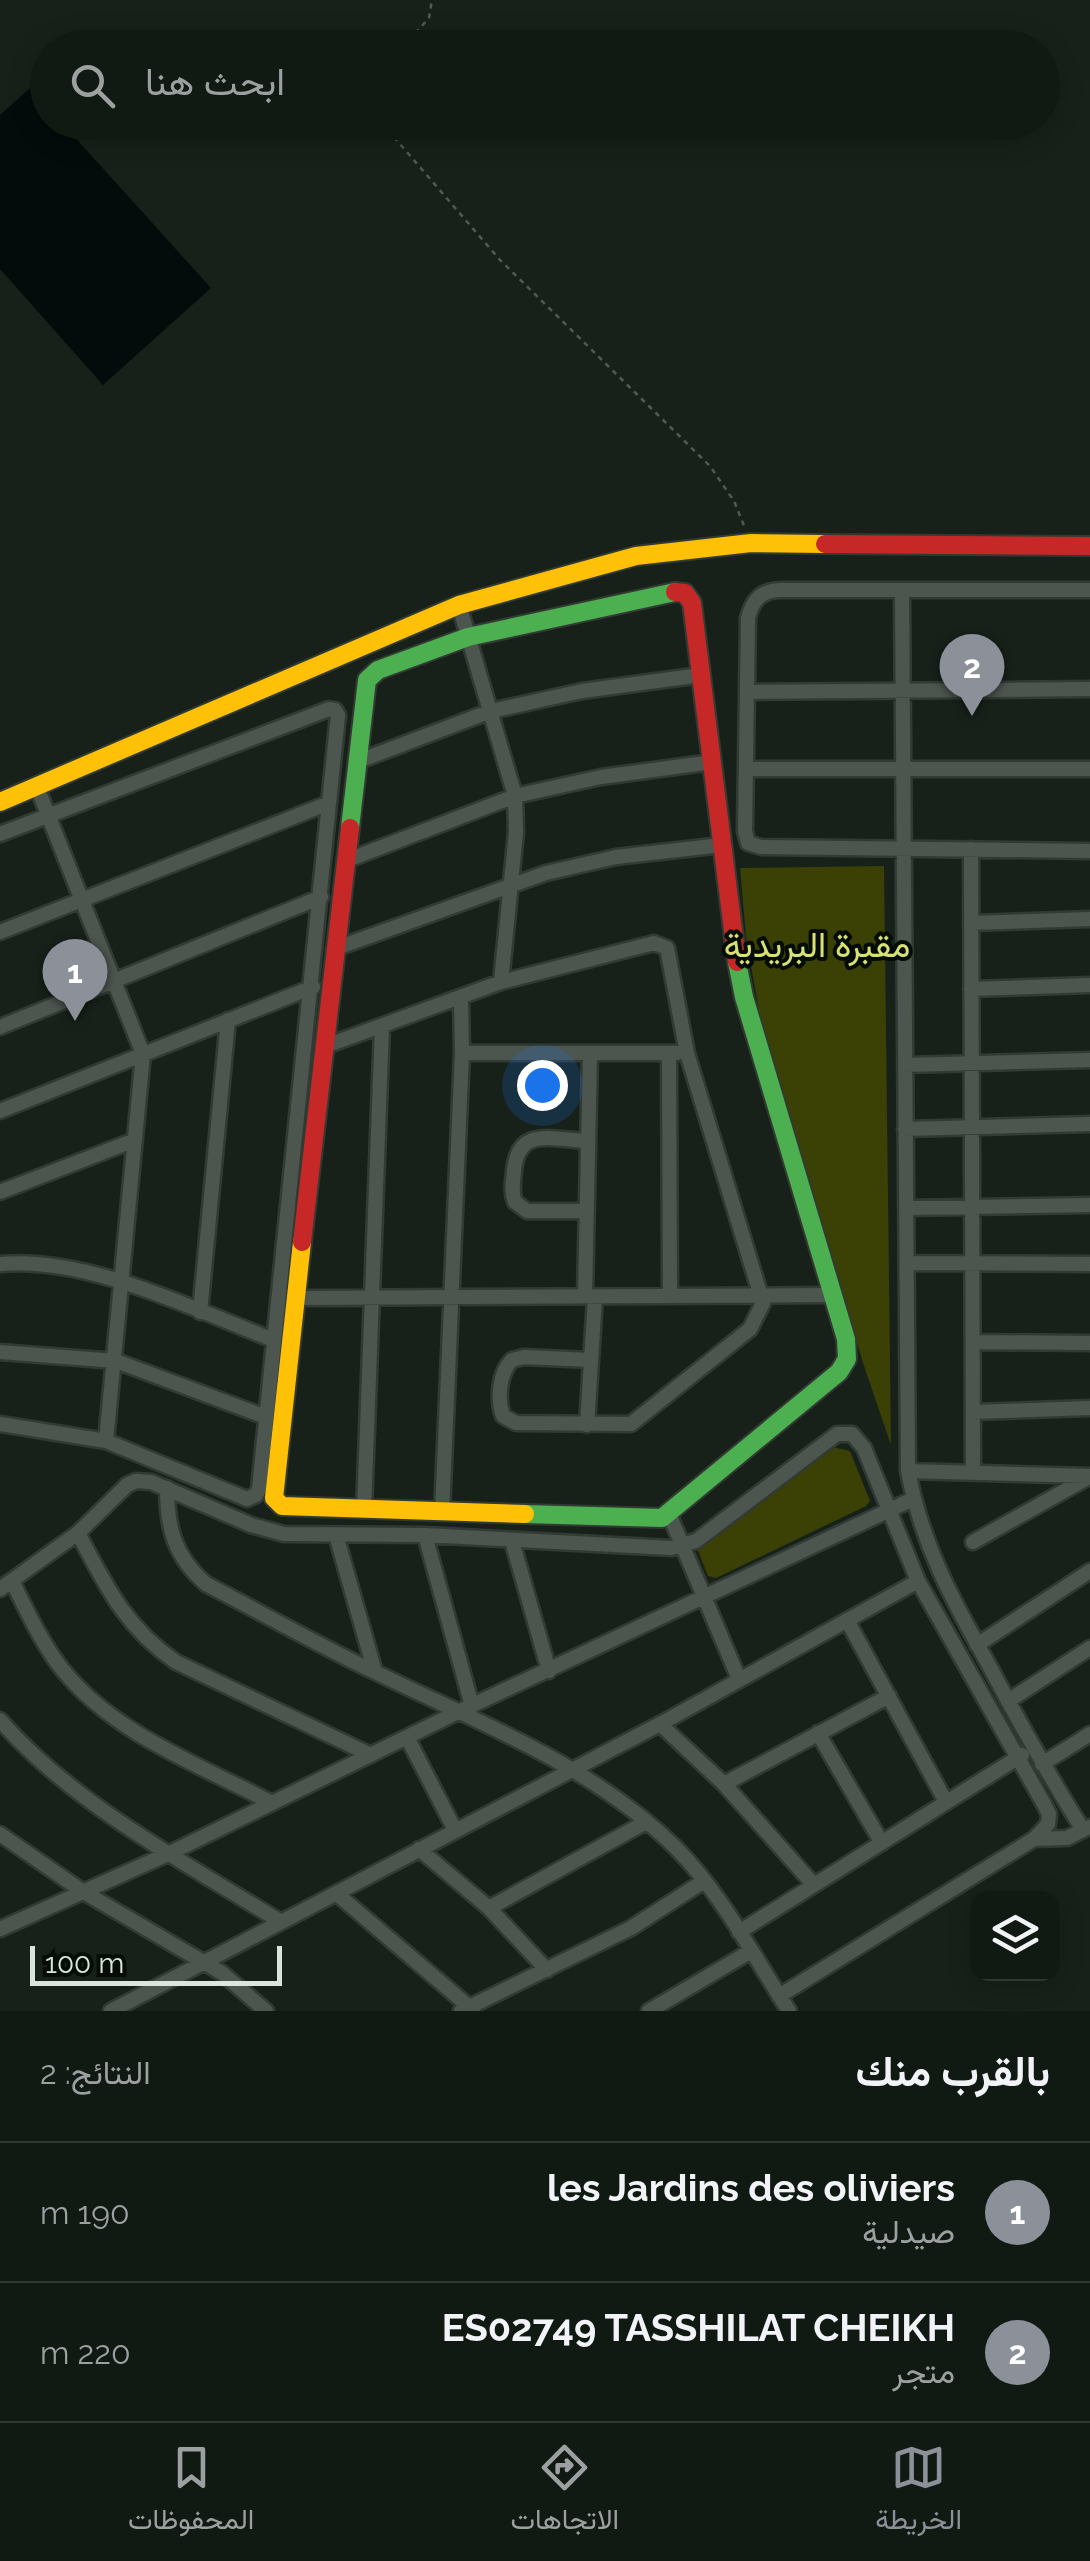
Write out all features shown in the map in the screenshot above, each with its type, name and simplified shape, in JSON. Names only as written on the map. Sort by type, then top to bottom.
[{"type":"street","points":[[0,802],[460,605],[636,556],[752,543],[1090,546]]},
{"type":"street","points":[[1090,590],[770,590],[759,596],[748,618],[745,838],[754,847],[1090,851]]},
{"type":"street","points":[[902,590],[908,1471],[937,1570],[1042,1764],[1086,1828],[1052,1841],[1034,1840]]},
{"type":"street","points":[[680,591],[689,595],[744,997],[848,1346],[844,1366],[669,1514],[650,1519],[285,1507],[272,1494],[364,687],[372,674],[468,637],[680,591]]},
{"type":"street","points":[[460,605],[515,796],[516,832],[501,982]]},
{"type":"street","points":[[356,762],[492,711],[608,686],[701,675]]},
{"type":"street","points":[[747,692],[1090,689]]},
{"type":"street","points":[[0,834],[332,708],[338,715],[259,1489],[247,1499],[106,1440],[0,1424]]},
{"type":"street","points":[[345,860],[515,796],[601,777],[712,762]]},
{"type":"street","points":[[747,769],[1090,769]]},
{"type":"street","points":[[37,787],[143,1054],[106,1440]]},
{"type":"street","points":[[0,932],[329,803]]},
{"type":"street","points":[[334,949],[511,883],[616,858],[722,844]]},
{"type":"street","points":[[971,849],[973,1473]]},
{"type":"street","points":[[0,1027],[320,897]]},
{"type":"street","points":[[971,923],[1090,919]]},
{"type":"street","points":[[324,1048],[501,982],[659,943],[670,953],[687,1054],[764,1296],[759,1318],[750,1329],[638,1420],[623,1426],[512,1422],[503,1416],[503,1370],[512,1360],[591,1360]]},
{"type":"street","points":[[972,988],[1090,985]]},
{"type":"street","points":[[0,1111],[312,986]]},
{"type":"street","points":[[442,1512],[462,1053],[461,997]]},
{"type":"street","points":[[200,1312],[228,1020]]},
{"type":"street","points":[[364,1510],[382,1026]]},
{"type":"street","points":[[462,1053],[687,1054]]},
{"type":"street","points":[[587,1424],[591,1360],[587,1211],[590,1053]]},
{"type":"street","points":[[670,1054],[670,1296]]},
{"type":"street","points":[[905,1065],[1090,1060]]},
{"type":"street","points":[[905,1130],[1090,1124]]},
{"type":"street","points":[[587,1211],[527,1211],[514,1202],[512,1192],[516,1154],[523,1144],[539,1139],[588,1141]]},
{"type":"street","points":[[0,1192],[135,1140]]},
{"type":"street","points":[[906,1208],[1090,1205]]},
{"type":"street","points":[[0,1264],[54,1264],[121,1283],[274,1340]]},
{"type":"street","points":[[908,1264],[1090,1264]]},
{"type":"street","points":[[295,1298],[834,1296]]},
{"type":"street","points":[[973,1342],[1090,1344]]},
{"type":"street","points":[[0,1352],[116,1361],[266,1417]]},
{"type":"street","points":[[973,1412],[1090,1408]]},
{"type":"street","points":[[270,1802],[140,1735],[101,1710],[63,1670],[6,1585],[78,1533],[132,1482],[145,1480],[270,1532],[301,1536],[425,1536],[682,1547],[696,1541],[842,1433],[852,1434],[860,1442],[918,1581],[1049,1814],[1048,1824],[1034,1840],[780,1996]]},
{"type":"street","points":[[908,1471],[1090,1476]]},
{"type":"street","points":[[973,1542],[1090,1476]]},
{"type":"street","points":[[167,1488],[169,1530],[180,1557],[206,1584],[375,1672],[466,1708],[572,1769],[646,1822],[676,1848],[704,1881],[789,2011]]},
{"type":"street","points":[[0,1929],[170,1854],[466,1708],[914,1499]]},
{"type":"street","points":[[669,1514],[739,1680]]},
{"type":"street","points":[[78,1533],[120,1610],[155,1647],[187,1667],[371,1755]]},
{"type":"street","points":[[336,1534],[375,1672]]},
{"type":"street","points":[[425,1536],[466,1708]]},
{"type":"street","points":[[512,1541],[549,1672]]},
{"type":"street","points":[[978,1645],[1090,1571]]},
{"type":"street","points":[[124,2008],[202,1961],[660,1724],[918,1581]]},
{"type":"street","points":[[847,1620],[946,1802]]},
{"type":"street","points":[[1008,1701],[1090,1648]]},
{"type":"street","points":[[724,1784],[889,1696]]},
{"type":"street","points":[[0,1720],[48,1770],[170,1854],[281,1922]]},
{"type":"street","points":[[660,1724],[724,1784],[814,1885]]},
{"type":"street","points":[[818,1733],[882,1842]]},
{"type":"street","points":[[1042,1764],[1090,1734]]},
{"type":"street","points":[[407,1737],[455,1830]]},
{"type":"street","points":[[739,1932],[1033,1748]]},
{"type":"street","points":[[489,1908],[646,1822]]},
{"type":"street","points":[[0,1834],[82,1891],[202,1961],[266,2011]]},
{"type":"street","points":[[419,1848],[489,1908],[547,1970]]},
{"type":"street","points":[[337,1894],[469,2010],[631,1928],[704,1881]]},
{"type":"street","points":[[649,2011],[751,1951]]},
{"type":"path","points":[[418,30],[429,18],[432,0]]},
{"type":"path","points":[[397,140],[500,260],[710,466],[734,500],[752,543]]},
{"type":"green space","name":"مقبرة البريدية","points":[[884,866],[891,1445],[761,1022],[746,937],[740,868]]},
{"type":"green space","points":[[825,1449],[850,1451],[870,1501],[866,1506],[716,1578],[708,1576],[698,1551],[701,1545]]},
{"type":"shaded area","points":[[30,88],[30,140],[77,140],[211,288],[103,385],[0,269],[0,115]]},
{"type":"traffic: fast","points":[[350,828],[367,680],[378,670],[468,637],[675,592]]},
{"type":"traffic: fast","points":[[525,1514],[662,1518],[839,1372],[847,1359],[846,1339],[737,962]]},
{"type":"traffic: slow","points":[[0,802],[459,605],[636,556],[751,543],[825,544]]},
{"type":"traffic: slow","points":[[302,1242],[274,1498],[282,1506],[525,1514]]},
{"type":"traffic: jam","points":[[825,544],[1090,546]]},
{"type":"traffic: jam","points":[[675,592],[685,593],[692,603],[737,962]]},
{"type":"traffic: jam","points":[[302,1242],[350,828]]},
{"type":"place","name":"ES02749 TASSHILAT CHEIKH","points":[[972,716]]},
{"type":"place","name":"les Jardins des oliviers","points":[[75,1021]]}]
